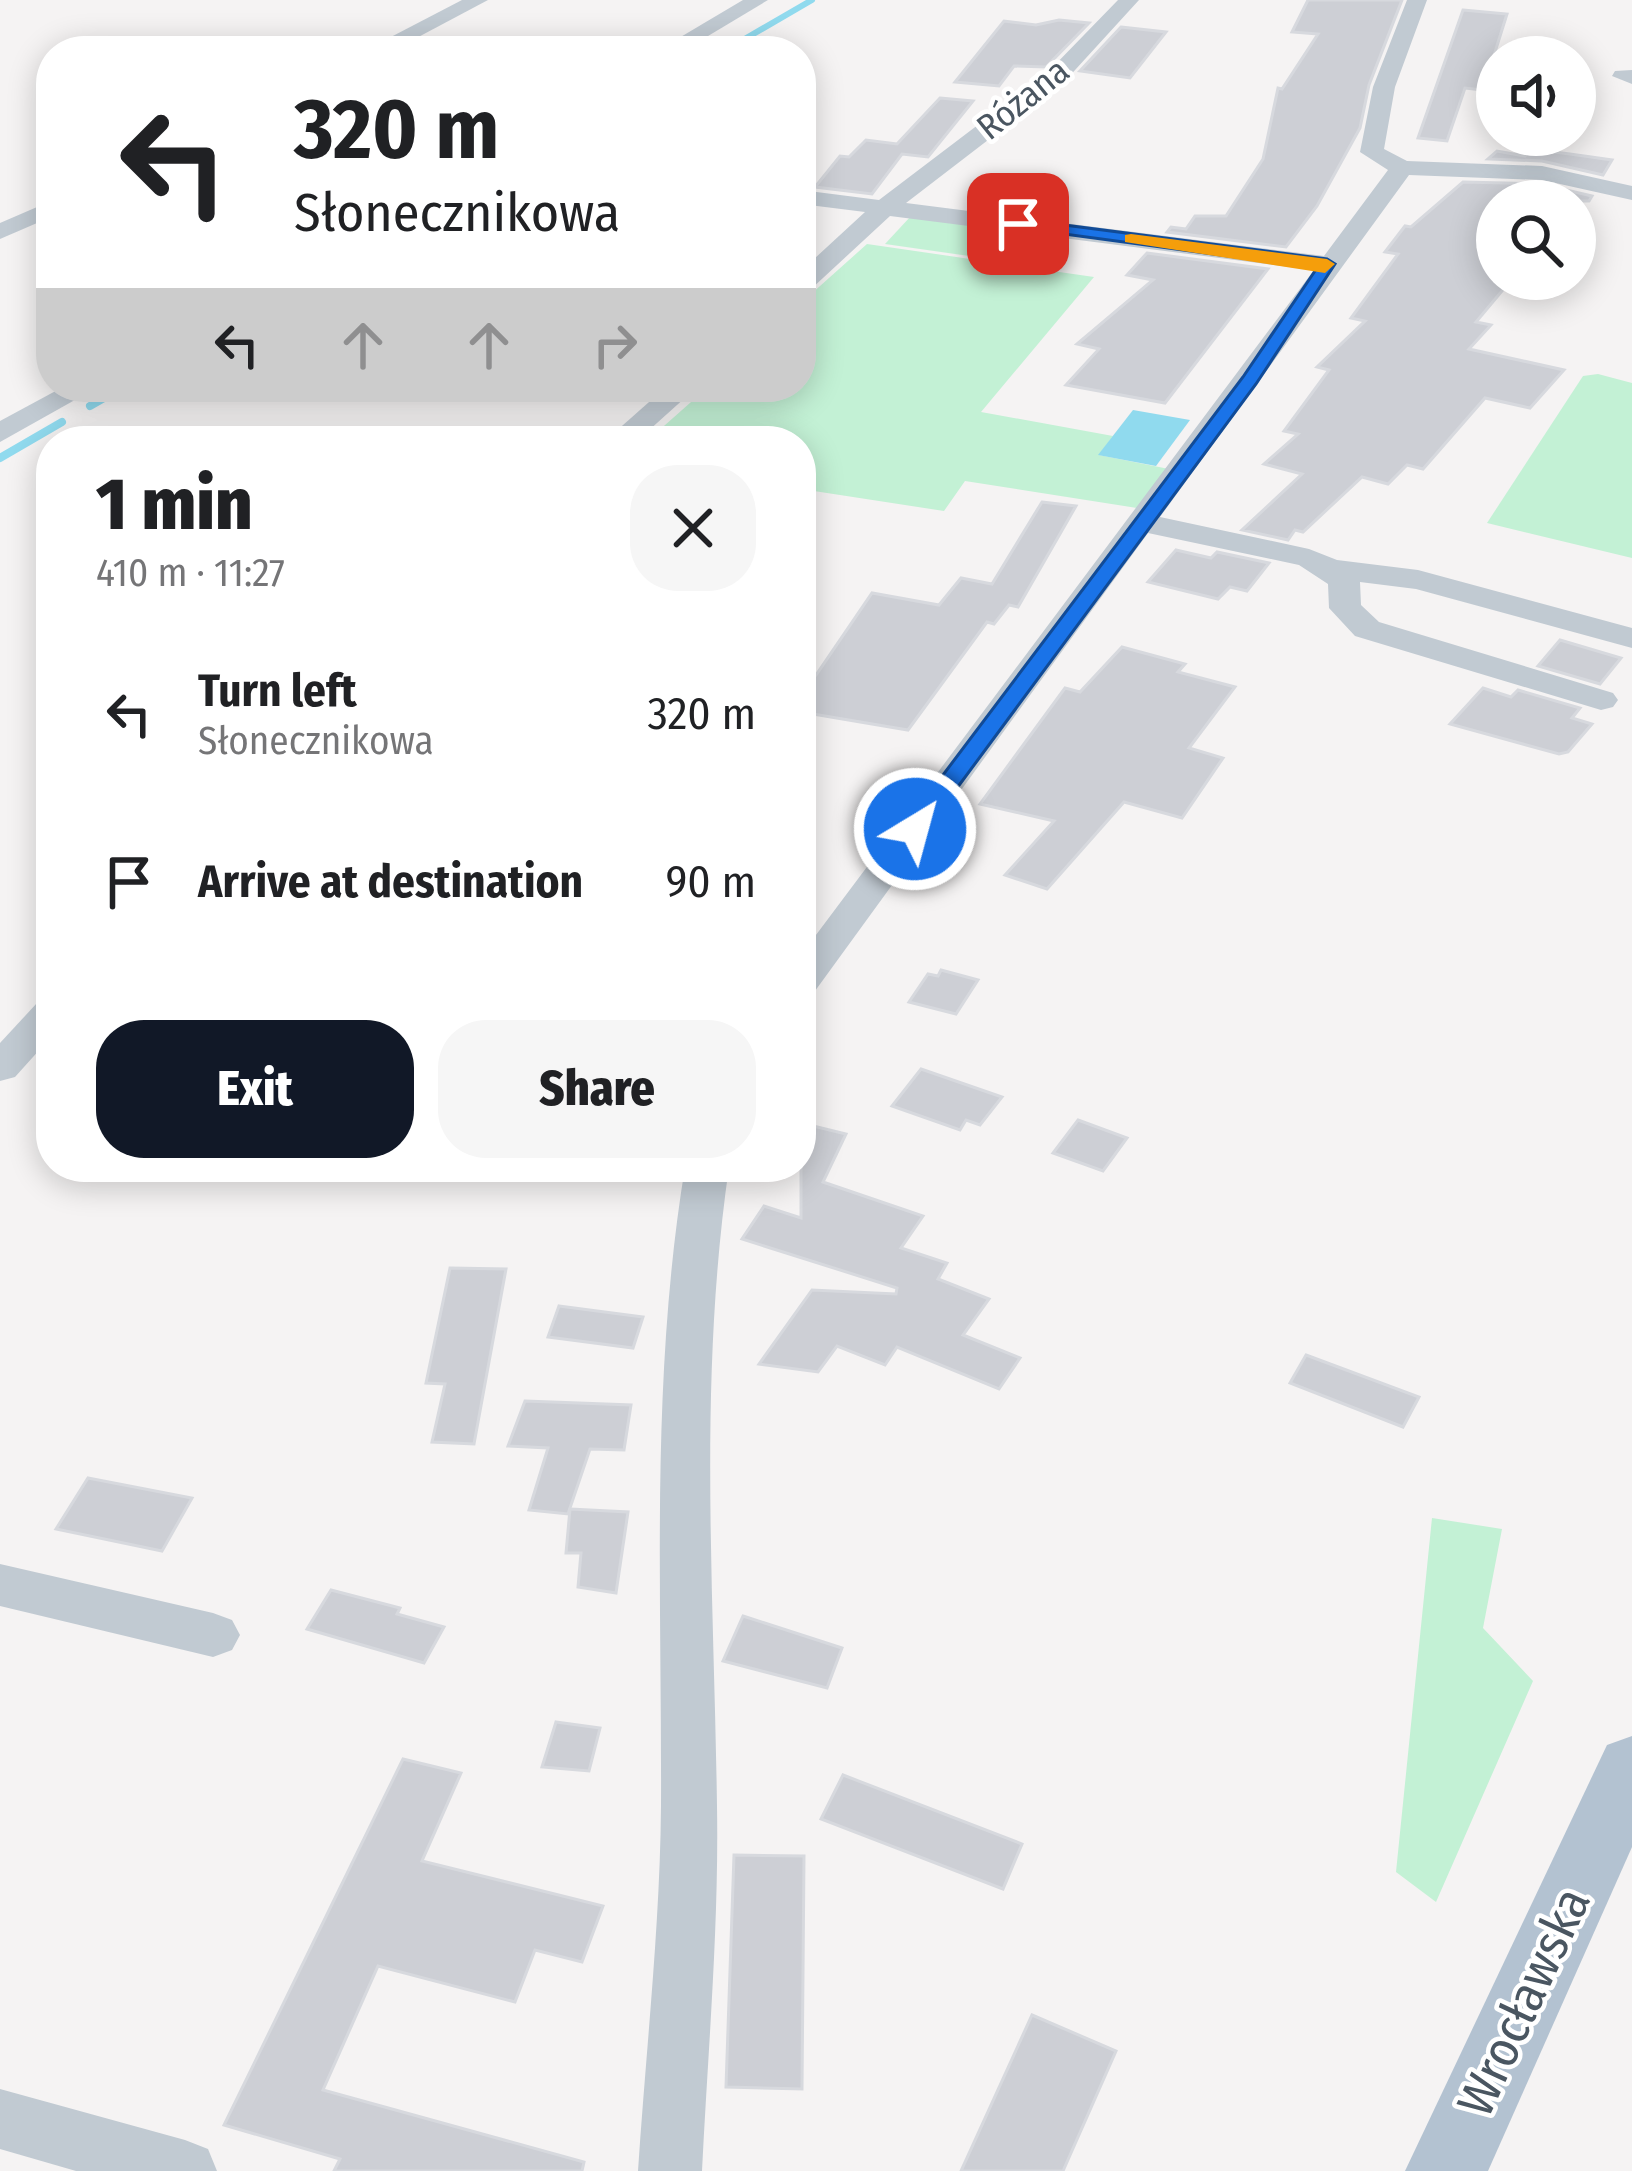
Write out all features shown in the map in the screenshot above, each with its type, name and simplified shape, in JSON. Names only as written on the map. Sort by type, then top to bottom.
[{"type":"main road","name":"Wrocławska","points":[[1446,2171],[1632,1767]]},
{"type":"street","points":[[405,36],[478,0]]},
{"type":"street","points":[[694,36],[758,0]]},
{"type":"street","name":"Różana","points":[[816,271],[885,207],[1057,76],[1129,0]]},
{"type":"street","points":[[1418,0],[1384,87],[1372,152],[1402,168],[1541,173],[1632,193]]},
{"type":"street","points":[[816,962],[1250,380],[1327,264],[1402,168]]},
{"type":"street","points":[[816,199],[1327,264]]},
{"type":"street","points":[[0,232],[36,215]]},
{"type":"street","points":[[0,433],[57,402]]},
{"type":"street","points":[[638,426],[666,402]]},
{"type":"street","points":[[1142,523],[1309,558],[1330,568],[1418,580],[1632,638]]},
{"type":"street","points":[[1330,568],[1344,582],[1345,608],[1367,629],[1601,700]]},
{"type":"street","points":[[0,1068],[36,1028]]},
{"type":"street","points":[[670,2171],[689,1814],[685,1414],[692,1243],[704,1182]]},
{"type":"street","points":[[0,1585],[213,1635]]},
{"type":"street","points":[[0,2119],[185,2171]]},
{"type":"green space","points":[[911,216],[992,227],[969,256],[885,244]]},
{"type":"green space","points":[[867,244],[1094,277],[981,412],[1113,436],[1099,455],[1169,469],[1137,508],[965,481],[944,511],[816,491],[816,426],[664,426],[691,402],[816,402],[816,290]]},
{"type":"green space","points":[[1598,374],[1632,383],[1632,558],[1487,523],[1583,376]]},
{"type":"green space","points":[[1432,1518],[1502,1529],[1483,1628],[1533,1681],[1436,1902],[1396,1872]]},
{"type":"water","points":[[1133,410],[1190,420],[1156,466],[1098,455]]},
{"type":"building","points":[[1308,0],[1402,0],[1369,85],[1360,128],[1317,206],[1286,247],[1167,232],[1171,227],[1186,229],[1195,216],[1226,216],[1263,159],[1278,88],[1282,89],[1318,34],[1292,32]]},
{"type":"building","points":[[1463,10],[1507,14],[1500,36],[1476,36],[1476,89],[1465,88],[1447,141],[1418,138]]},
{"type":"building","points":[[1059,20],[1089,23],[1046,67],[1014,66],[999,86],[955,82],[1004,21],[1036,25]]},
{"type":"building","points":[[1121,27],[1166,32],[1130,78],[1080,71]]},
{"type":"building","points":[[940,98],[973,101],[928,157],[902,154],[872,194],[816,187],[840,156],[849,157],[866,140],[897,144]]},
{"type":"building","points":[[1582,156],[1612,160],[1603,175],[1542,161],[1488,159]]},
{"type":"building","points":[[1463,182],[1476,182],[1476,300],[1494,300],[1476,322],[1491,325],[1469,349],[1564,370],[1530,408],[1485,398],[1423,469],[1407,465],[1388,484],[1362,477],[1303,532],[1295,530],[1288,540],[1242,530],[1302,474],[1264,464],[1298,434],[1284,431],[1329,370],[1317,367],[1365,321],[1351,318],[1398,254],[1385,252],[1405,226],[1411,227]]},
{"type":"building","points":[[1147,253],[1268,269],[1165,403],[1066,385],[1099,349],[1077,344],[1153,280],[1127,275]]},
{"type":"building","points":[[1042,502],[1076,506],[1018,607],[1009,605],[994,624],[987,622],[908,730],[816,715],[816,675],[872,593],[939,605],[961,578],[992,584]]},
{"type":"building","points":[[1176,550],[1211,558],[1217,552],[1269,563],[1247,591],[1230,587],[1218,599],[1148,582]]},
{"type":"building","points":[[1560,640],[1621,658],[1600,684],[1538,666]]},
{"type":"building","points":[[1122,647],[1185,664],[1178,672],[1235,687],[1189,748],[1223,758],[1182,818],[1124,802],[1047,889],[1005,875],[1054,821],[980,804],[1065,688],[1080,692]]},
{"type":"building","points":[[1483,688],[1511,697],[1518,690],[1580,708],[1572,718],[1592,724],[1568,752],[1559,754],[1450,724]]},
{"type":"building","points":[[941,970],[978,980],[956,1014],[909,1002],[928,974],[938,976]]},
{"type":"building","points":[[921,1069],[1002,1097],[980,1125],[966,1120],[960,1130],[892,1106]]},
{"type":"building","points":[[1078,1120],[1127,1138],[1103,1171],[1053,1153]]},
{"type":"building","points":[[816,1127],[846,1134],[823,1182],[923,1216],[901,1248],[947,1263],[938,1279],[989,1299],[963,1335],[1020,1358],[999,1389],[897,1347],[885,1365],[837,1346],[818,1372],[759,1364],[812,1290],[896,1294],[897,1288],[742,1239],[764,1206],[801,1218],[801,1182],[816,1182]]},
{"type":"building","points":[[450,1268],[506,1269],[474,1444],[432,1442],[445,1384],[426,1383]]},
{"type":"building","points":[[559,1306],[643,1317],[633,1348],[548,1337]]},
{"type":"building","points":[[1306,1355],[1419,1397],[1403,1427],[1290,1383]]},
{"type":"building","points":[[525,1401],[631,1405],[624,1450],[590,1449],[568,1514],[529,1510],[548,1448],[508,1446]]},
{"type":"building","points":[[88,1478],[192,1498],[162,1551],[56,1529]]},
{"type":"building","points":[[570,1509],[628,1512],[616,1593],[578,1587],[581,1553],[566,1553]]},
{"type":"building","points":[[331,1590],[400,1608],[397,1614],[444,1627],[424,1663],[307,1629]]},
{"type":"building","points":[[743,1616],[842,1648],[827,1688],[723,1661]]},
{"type":"building","points":[[556,1722],[600,1728],[589,1771],[542,1767]]},
{"type":"building","points":[[403,1759],[461,1773],[422,1861],[603,1906],[582,1962],[535,1950],[515,2002],[378,1966],[323,2090],[584,2162],[582,2171],[334,2171],[340,2159],[224,2125]]},
{"type":"building","points":[[843,1775],[1022,1844],[1003,1889],[821,1819]]},
{"type":"building","points":[[734,1855],[804,1856],[802,2089],[726,2087]]},
{"type":"building","points":[[1032,2015],[1116,2051],[1063,2171],[961,2171]]},
{"type":"waterway","points":[[750,36],[812,0]]},
{"type":"waterway","points":[[90,406],[97,402]]},
{"type":"waterway","points":[[55,426],[62,422]]},
{"type":"waterway","points":[[0,458],[36,437]]},
{"type":"slow traffic","points":[[1131,239],[1327,264],[1325,268]]},
{"type":"route","points":[[915,829],[1250,380],[1327,264],[1018,224]]}]
